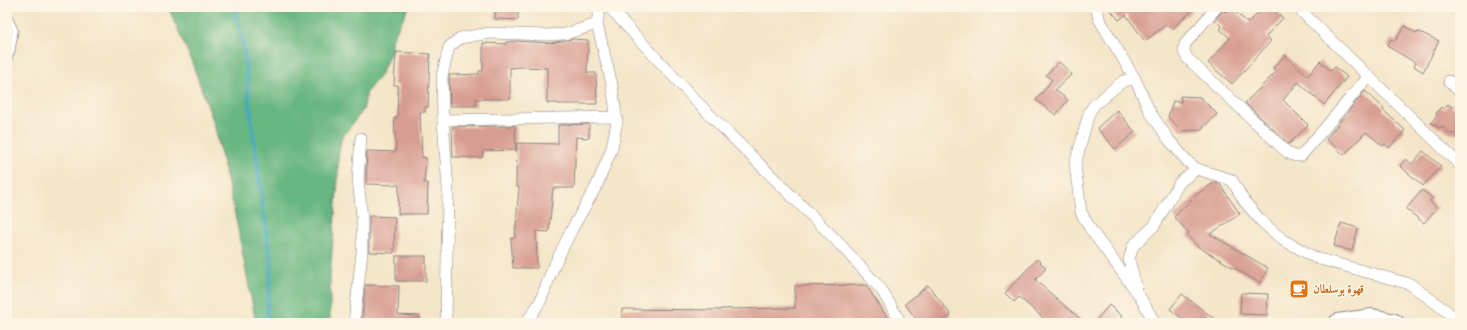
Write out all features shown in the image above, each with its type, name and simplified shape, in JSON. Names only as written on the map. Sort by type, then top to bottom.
[{"type":"highway","points":[[1338,323],[1372,318],[1395,323]]},
{"type":"street","points":[[526,323],[540,302],[559,256],[597,185],[612,148],[616,117],[612,85],[597,24],[600,7]]},
{"type":"street","points":[[609,7],[699,104],[835,239],[881,289],[901,323]]},
{"type":"street","points":[[1096,7],[1099,19],[1135,79],[1150,112],[1169,140],[1188,162],[1197,169],[1232,180],[1244,201],[1262,222],[1283,240],[1316,258],[1410,284],[1449,313],[1458,323]]},
{"type":"street","points":[[1217,7],[1185,44],[1184,51],[1187,58],[1288,153],[1295,156],[1301,156],[1369,76]]},
{"type":"street","points":[[1297,7],[1460,165]]},
{"type":"street","points":[[446,323],[448,189],[443,120],[442,76],[449,47],[460,38],[490,33],[546,35],[566,34],[597,24]]},
{"type":"street","points":[[1135,79],[1123,81],[1094,105],[1089,113],[1075,166],[1081,212],[1091,230],[1139,295],[1154,323]]},
{"type":"street","points":[[1449,81],[1460,92]]},
{"type":"street","points":[[443,120],[616,117]]},
{"type":"street","points":[[354,323],[362,253],[362,217],[358,179],[361,138]]},
{"type":"street","points":[[1139,295],[1129,260],[1133,246],[1154,226],[1180,182],[1197,169]]},
{"type":"lane","points":[[7,13],[15,30],[12,50],[7,64]]},
{"type":"green space","points":[[168,7],[409,7],[392,39],[392,48],[380,76],[367,91],[363,110],[341,139],[338,158],[338,179],[330,274],[330,319],[332,323],[256,323],[236,219],[214,123],[190,57]]},
{"type":"building","points":[[496,7],[518,8],[518,20],[495,19]]},
{"type":"building","points":[[1108,7],[1196,7],[1172,29],[1167,24],[1145,41],[1126,15],[1119,20]]},
{"type":"building","points":[[1230,7],[1248,23],[1266,7],[1271,7],[1283,18],[1266,36],[1271,41],[1232,84],[1208,63],[1230,38],[1220,29],[1222,27],[1215,20],[1223,10],[1225,12]]},
{"type":"building","points":[[1405,26],[1416,33],[1420,32],[1439,41],[1423,72],[1414,66],[1416,63],[1387,46],[1391,39],[1395,41]]},
{"type":"building","points":[[572,39],[588,40],[587,73],[596,73],[597,104],[547,103],[547,68],[522,67],[510,68],[510,99],[476,99],[476,106],[450,106],[449,75],[479,74],[479,71],[483,71],[483,43],[506,44],[506,42],[516,41],[551,43]]},
{"type":"building","points":[[396,52],[430,54],[428,107],[425,107],[425,112],[420,112],[422,157],[426,158],[424,183],[428,183],[427,214],[398,214],[399,185],[366,184],[367,151],[396,152],[394,118],[397,118],[398,85],[394,85]]},
{"type":"building","points":[[1285,55],[1308,76],[1320,61],[1331,71],[1335,67],[1347,77],[1324,105],[1298,82],[1283,100],[1308,125],[1289,144],[1245,103],[1276,72],[1273,68]]},
{"type":"building","points":[[1059,62],[1072,74],[1055,90],[1068,100],[1056,115],[1036,100],[1052,80],[1046,75]]},
{"type":"building","points":[[1365,91],[1405,130],[1389,148],[1385,144],[1383,146],[1366,132],[1344,155],[1326,139]]},
{"type":"building","points":[[1180,96],[1200,97],[1217,114],[1200,130],[1182,131],[1168,117],[1173,101],[1181,102]]},
{"type":"building","points":[[1448,104],[1453,108],[1455,106],[1460,111],[1460,135],[1449,133],[1442,126],[1440,128],[1431,123],[1441,107],[1444,109]]},
{"type":"building","points":[[1117,110],[1135,132],[1115,149],[1097,128]]},
{"type":"building","points":[[589,124],[589,138],[576,137],[574,188],[553,188],[549,232],[536,231],[537,268],[513,268],[511,238],[515,238],[519,187],[516,186],[517,143],[558,144],[558,125]]},
{"type":"building","points":[[515,126],[516,150],[483,151],[482,158],[453,157],[452,127]]},
{"type":"building","points":[[1423,151],[1441,166],[1423,186],[1400,166],[1406,159],[1412,164]]},
{"type":"building","points":[[1215,182],[1219,183],[1240,214],[1210,234],[1268,268],[1260,283],[1198,247],[1187,235],[1189,233],[1174,217],[1196,195]]},
{"type":"building","points":[[1422,190],[1432,198],[1430,201],[1437,208],[1424,223],[1406,209]]},
{"type":"building","points":[[369,216],[395,217],[394,253],[369,252]]},
{"type":"building","points":[[1341,223],[1358,228],[1352,251],[1334,246]]},
{"type":"building","points":[[396,256],[426,256],[426,281],[396,281]]},
{"type":"building","points":[[1037,259],[1046,268],[1035,280],[1085,323],[1049,323],[1019,297],[1014,302],[1005,293]]},
{"type":"building","points":[[365,285],[399,286],[398,315],[420,316],[420,323],[362,323]]},
{"type":"building","points":[[866,285],[891,323],[622,323],[622,309],[721,310],[795,308],[795,286]]},
{"type":"building","points":[[928,285],[951,315],[940,323],[919,323],[905,304]]},
{"type":"building","points":[[1241,293],[1268,294],[1267,315],[1240,314]]},
{"type":"building","points":[[1182,294],[1220,323],[1188,323],[1170,309]]},
{"type":"building","points":[[1109,305],[1122,316],[1117,323],[1094,323]]},
{"type":"waterway","points":[[234,7],[244,49],[251,118],[271,265],[267,313],[269,323]]},
{"type":"place","name":"قهوة بوسلطان","points":[[1299,289]]}]
